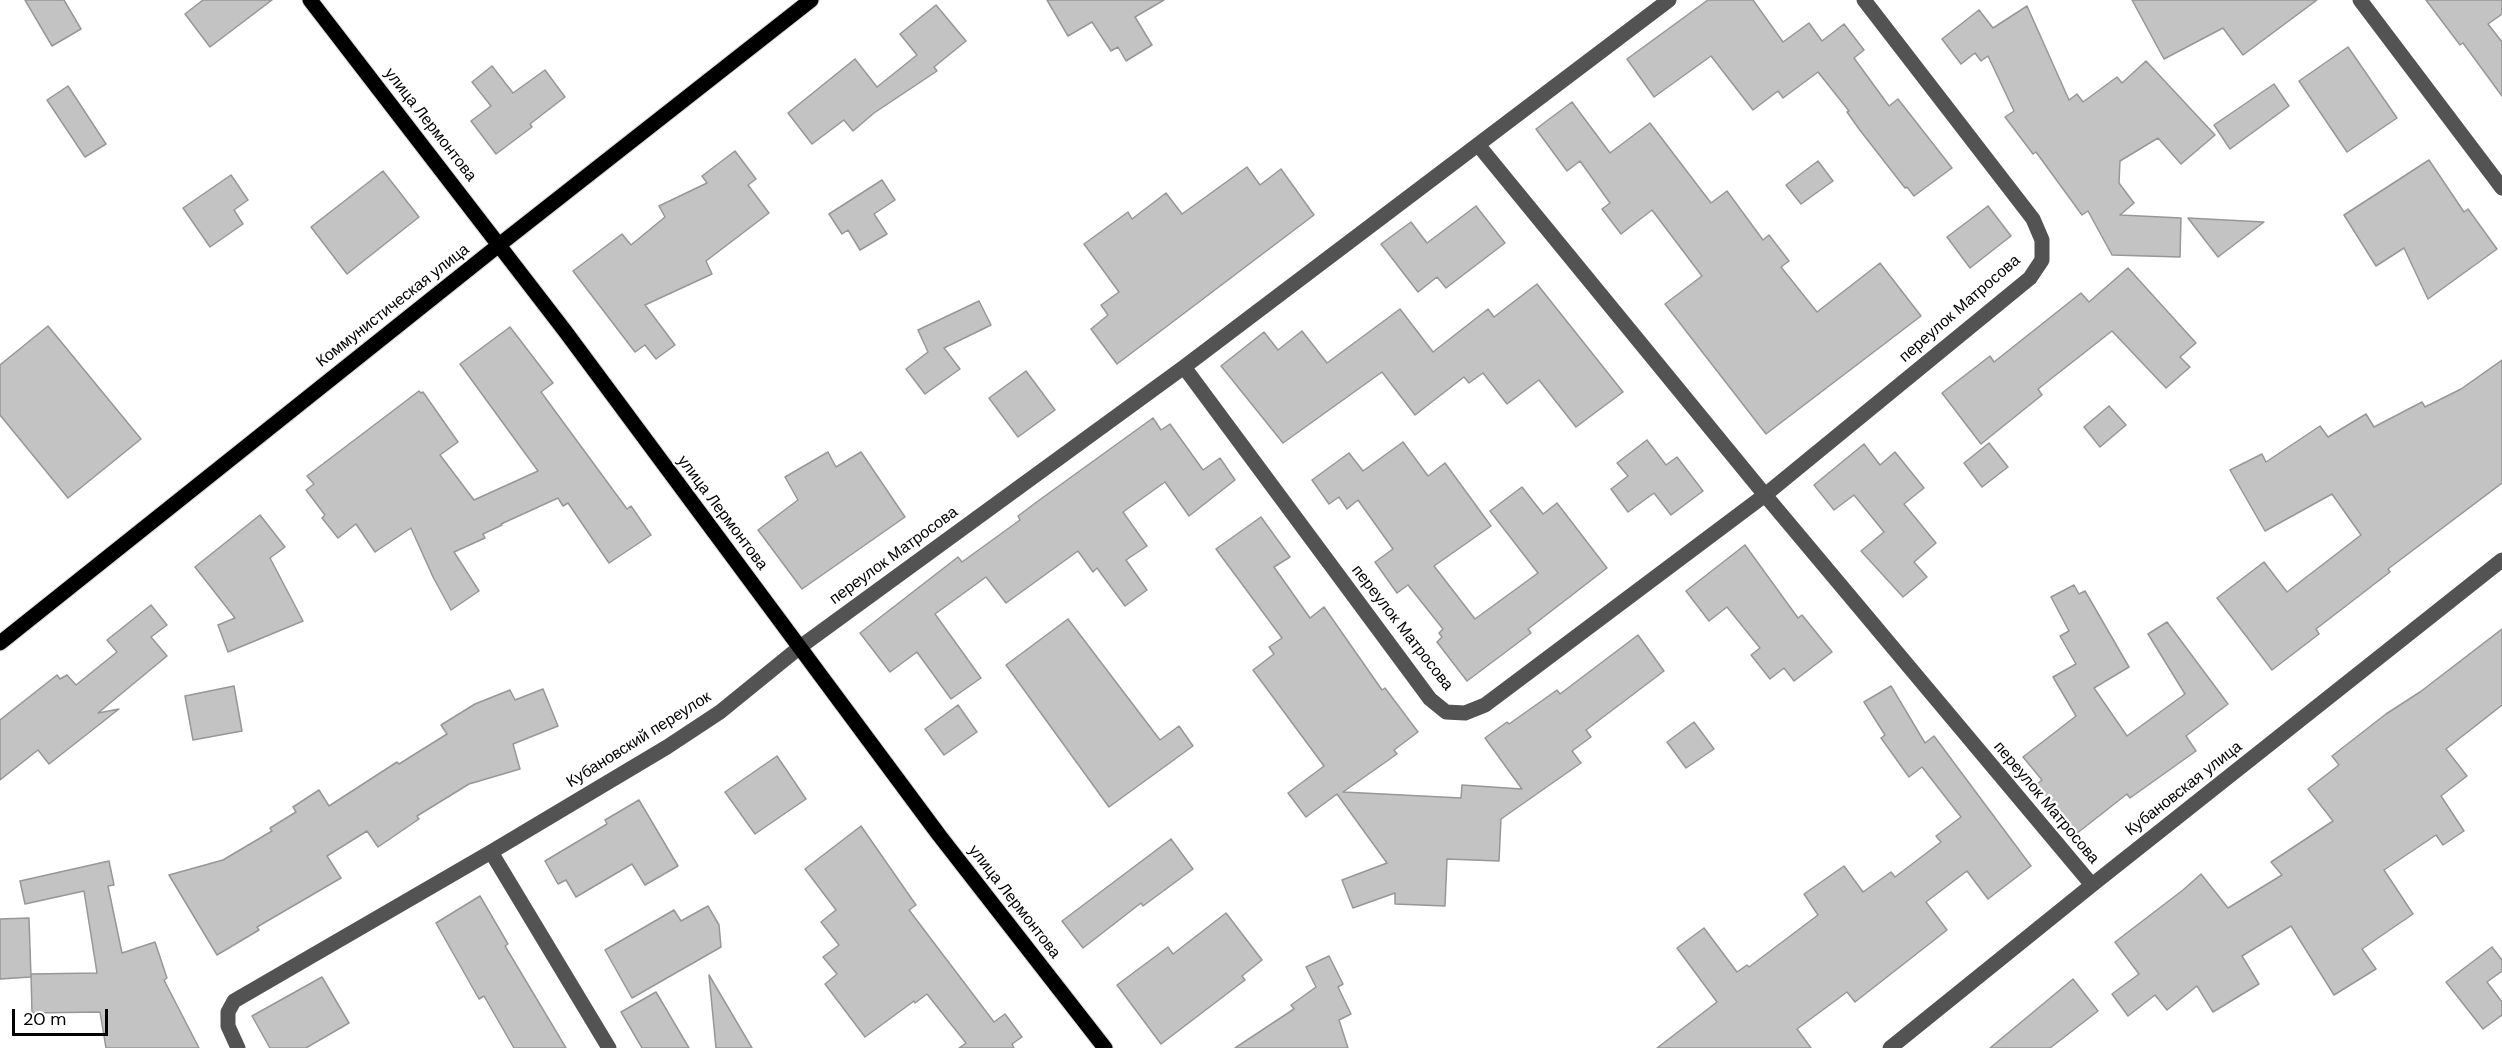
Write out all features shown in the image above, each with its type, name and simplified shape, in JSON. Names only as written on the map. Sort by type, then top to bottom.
[{"type":"main road","name":"улица Лермонтова","points":[[310,0],[499,245],[939,835],[1105,1048]]},
{"type":"main road","name":"Коммунистическая улица","points":[[0,643],[499,245],[812,0]]},
{"type":"street","name":"переулок Матросова","points":[[800,647],[1184,367],[1669,0]]},
{"type":"street","name":"переулок Матросова","points":[[1184,367],[1430,699],[1446,712],[1466,713],[1485,705],[1765,495],[2030,278],[2042,260],[2042,240],[2033,219],[1864,0]]},
{"type":"street","points":[[2360,0],[2502,188]]},
{"type":"street","name":"переулок Матросова","points":[[1479,146],[1765,495],[2092,885]]},
{"type":"street","name":"Кубановская улица","points":[[1890,1048],[2502,560]]},
{"type":"street","name":"Кубановский переулок","points":[[238,1048],[228,1026],[228,1012],[234,1001],[667,747],[720,712],[800,647]]},
{"type":"street","points":[[491,852],[609,1048]]},
{"type":"building","points":[[25,0],[64,0],[81,29],[52,46]]},
{"type":"building","points":[[203,0],[272,0],[210,47],[185,14]]},
{"type":"building","points":[[1047,0],[1164,0],[1135,17],[1152,45],[1126,61],[1118,47],[1111,51],[1092,22],[1068,36]]},
{"type":"building","points":[[1708,0],[1753,0],[1783,42],[1809,23],[1822,41],[1844,24],[1864,50],[1854,58],[1889,106],[1898,99],[1952,168],[1914,196],[1907,187],[1905,188],[1859,129],[1847,112],[1849,111],[1818,72],[1783,98],[1778,91],[1753,110],[1711,56],[1654,97],[1627,59]]},
{"type":"building","points":[[2132,0],[2317,0],[2243,55],[2223,28],[2164,59]]},
{"type":"building","points":[[2426,0],[2502,0],[2502,14],[2488,24],[2502,42],[2502,96],[2463,43],[2460,45]]},
{"type":"building","points":[[936,5],[966,41],[934,67],[937,71],[874,113],[853,131],[844,120],[812,144],[788,113],[855,59],[877,87],[917,55],[900,34]]},
{"type":"building","points":[[2027,6],[2069,100],[2077,94],[2083,102],[2117,77],[2122,83],[2146,61],[2215,135],[2181,164],[2158,138],[2120,161],[2119,183],[2134,203],[2120,215],[2181,218],[2180,257],[2112,255],[2088,211],[2082,215],[2036,152],[2033,154],[2005,117],[2014,111],[1988,56],[1981,61],[1975,53],[1961,64],[1942,39],[1979,10],[1993,28]]},
{"type":"building","points":[[2348,47],[2397,118],[2347,152],[2299,81]]},
{"type":"building","points":[[492,66],[513,93],[545,70],[565,97],[530,124],[532,127],[496,154],[471,121],[491,106],[472,82]]},
{"type":"building","points":[[2274,84],[2289,106],[2230,149],[2214,125]]},
{"type":"building","points":[[68,86],[106,144],[85,157],[47,100]]},
{"type":"building","points":[[1572,102],[1610,153],[1650,123],[1711,203],[1727,191],[1763,240],[1769,235],[1789,261],[1781,267],[1817,312],[1880,263],[1921,316],[1766,434],[1665,304],[1702,276],[1652,210],[1621,234],[1602,209],[1610,203],[1580,161],[1567,171],[1536,129]]},
{"type":"building","points":[[735,151],[756,179],[748,185],[769,213],[706,261],[712,274],[645,305],[675,345],[656,359],[645,345],[635,352],[573,271],[622,234],[631,245],[665,217],[659,206],[707,183],[702,176]]},
{"type":"building","points":[[2429,160],[2464,212],[2468,209],[2497,249],[2428,299],[2404,248],[2376,266],[2344,215]]},
{"type":"building","points":[[1818,161],[1833,181],[1801,204],[1786,185]]},
{"type":"building","points":[[1247,167],[1260,185],[1281,169],[1314,215],[1117,364],[1091,329],[1108,315],[1101,305],[1119,292],[1084,244],[1128,212],[1132,219],[1166,193],[1182,214]]},
{"type":"building","points":[[383,171],[419,217],[347,274],[311,227]]},
{"type":"building","points":[[231,175],[248,200],[234,210],[243,224],[210,247],[183,208]]},
{"type":"building","points":[[882,180],[895,200],[874,214],[887,234],[860,250],[848,230],[842,234],[829,214]]},
{"type":"building","points":[[1476,206],[1505,243],[1446,288],[1437,277],[1418,292],[1381,244],[1411,222],[1427,243]]},
{"type":"building","points":[[1988,206],[2011,236],[1970,268],[1947,237]]},
{"type":"building","points":[[2188,218],[2264,222],[2218,257]]},
{"type":"building","points":[[2128,268],[2196,343],[2180,357],[2190,367],[2166,388],[2112,331],[2038,389],[2042,395],[1981,444],[1942,393],[1990,356],[1994,362],[2081,293],[2089,302]]},
{"type":"building","points":[[1537,284],[1623,392],[1576,427],[1539,380],[1507,404],[1483,373],[1469,383],[1464,377],[1415,415],[1382,372],[1283,443],[1221,366],[1264,332],[1278,350],[1302,331],[1327,363],[1400,309],[1433,352],[1488,309],[1494,317]]},
{"type":"building","points":[[979,301],[991,325],[944,348],[960,369],[925,394],[906,369],[928,352],[918,330]]},
{"type":"building","points":[[48,326],[141,439],[68,498],[0,415],[0,365]]},
{"type":"building","points":[[510,327],[553,383],[541,392],[627,509],[631,506],[651,535],[609,563],[568,503],[563,506],[558,498],[501,524],[483,534],[485,538],[454,552],[479,591],[451,610],[411,528],[375,552],[356,524],[338,538],[322,518],[325,515],[306,490],[314,484],[307,476],[419,391],[423,392],[458,442],[440,455],[474,500],[538,471],[460,364]]},
{"type":"building","points":[[2502,360],[2502,483],[2388,569],[2390,572],[2316,629],[2319,634],[2272,670],[2217,598],[2264,562],[2287,592],[2361,535],[2332,494],[2265,531],[2230,470],[2262,454],[2266,462],[2320,426],[2328,437],[2366,414],[2374,427],[2422,402],[2425,407],[2461,389]]},
{"type":"building","points":[[1026,371],[1055,410],[1018,437],[989,398]]},
{"type":"building","points":[[2109,406],[2126,425],[2100,447],[2084,427]]},
{"type":"building","points":[[1153,418],[1161,430],[1170,424],[1203,470],[1220,458],[1235,480],[1189,516],[1165,482],[1123,512],[1147,546],[1126,560],[1147,590],[1125,606],[1097,568],[1093,572],[1078,551],[1006,603],[986,577],[935,614],[981,678],[951,699],[917,652],[890,672],[860,633],[958,557],[962,562],[1020,520],[1018,516]]},
{"type":"building","points":[[1647,440],[1666,465],[1677,457],[1703,491],[1671,515],[1654,493],[1628,512],[1611,489],[1628,476],[1617,463]]},
{"type":"building","points":[[1403,442],[1428,476],[1445,463],[1491,526],[1434,566],[1475,619],[1538,573],[1490,511],[1522,487],[1543,514],[1557,503],[1607,568],[1528,629],[1531,633],[1467,681],[1437,642],[1442,637],[1439,633],[1443,629],[1408,585],[1397,593],[1375,562],[1393,549],[1358,500],[1347,509],[1339,497],[1329,504],[1312,480],[1349,453],[1363,471]]},
{"type":"building","points":[[1989,443],[2008,467],[1982,487],[1964,463]]},
{"type":"building","points":[[1864,444],[1880,465],[1895,452],[1924,488],[1904,504],[1936,543],[1914,562],[1927,577],[1903,597],[1861,551],[1884,532],[1854,495],[1834,510],[1814,485]]},
{"type":"building","points":[[828,452],[836,467],[861,452],[905,517],[802,589],[758,530],[798,500],[785,477]]},
{"type":"building","points":[[260,515],[285,547],[270,558],[303,621],[228,652],[218,625],[235,618],[195,567]]},
{"type":"building","points":[[1261,517],[1290,557],[1274,567],[1310,618],[1324,607],[1382,690],[1385,688],[1418,732],[1394,750],[1397,754],[1343,792],[1461,798],[1462,785],[1522,789],[1485,738],[1557,690],[1560,694],[1638,635],[1664,671],[1586,730],[1591,737],[1572,751],[1581,763],[1501,819],[1499,861],[1447,859],[1445,906],[1395,904],[1395,893],[1353,908],[1342,880],[1387,863],[1337,794],[1306,817],[1288,793],[1324,766],[1253,670],[1274,654],[1269,647],[1282,638],[1216,549]]},
{"type":"building","points":[[1745,545],[1798,618],[1802,615],[1832,652],[1794,681],[1784,668],[1770,679],[1751,655],[1760,648],[1727,607],[1709,621],[1686,591]]},
{"type":"building","points":[[2074,585],[2079,594],[2085,591],[2129,667],[2094,688],[2127,736],[2185,694],[2148,634],[2167,622],[2228,704],[2186,736],[2196,751],[2130,798],[2127,794],[2076,834],[2037,784],[2042,780],[2023,757],[2076,716],[2053,677],[2076,664],[2060,636],[2069,631],[2051,597]]},
{"type":"building","points":[[151,605],[167,625],[151,637],[167,656],[98,713],[119,709],[49,764],[38,750],[0,780],[0,720],[57,675],[60,679],[67,675],[76,685],[117,652],[107,640]]},
{"type":"building","points":[[1068,619],[1160,740],[1179,726],[1193,746],[1109,807],[1006,665]]},
{"type":"building","points":[[2502,629],[2502,705],[2446,749],[2467,776],[2441,796],[2464,831],[2443,845],[2436,835],[2384,870],[2413,914],[2362,949],[2376,969],[2334,995],[2291,926],[2242,956],[2259,984],[2213,1012],[2197,986],[2167,1010],[2155,995],[2128,1016],[2112,994],[2139,974],[2115,942],[2201,874],[2228,908],[2282,875],[2271,862],[2333,821],[2308,789],[2339,765],[2332,756]]},
{"type":"building","points":[[234,686],[242,731],[193,740],[185,696]]},
{"type":"building","points":[[1891,686],[1925,743],[1934,736],[2031,866],[1988,899],[1967,871],[1926,902],[1947,930],[1855,1002],[1847,992],[1797,1029],[1811,1048],[1657,1048],[1717,1002],[1677,948],[1704,928],[1737,972],[1747,965],[1749,967],[1818,915],[1804,894],[1844,866],[1863,892],[1891,872],[1895,877],[1941,842],[1936,836],[1961,817],[1922,767],[1909,777],[1881,738],[1885,735],[1864,702]]},
{"type":"building","points":[[543,689],[558,726],[513,744],[520,769],[469,784],[417,816],[419,819],[378,847],[367,831],[327,856],[341,878],[257,927],[259,930],[217,955],[169,875],[223,860],[272,831],[270,828],[296,812],[293,807],[319,790],[329,806],[397,762],[399,764],[447,734],[441,725],[475,704],[510,690],[515,700]]},
{"type":"building","points":[[958,705],[977,732],[944,755],[925,729]]},
{"type":"building","points":[[1694,722],[1714,749],[1686,768],[1667,742]]},
{"type":"building","points":[[777,756],[806,799],[755,834],[725,792]]},
{"type":"building","points":[[639,800],[678,866],[645,885],[632,864],[576,897],[566,880],[558,884],[545,861],[607,824],[605,820]]},
{"type":"building","points":[[861,826],[916,905],[909,910],[994,1022],[1005,1014],[1022,1037],[1012,1044],[1014,1048],[959,1048],[966,1043],[927,994],[865,1037],[825,984],[837,974],[823,957],[839,945],[821,922],[836,910],[805,869]]},
{"type":"building","points":[[1171,839],[1193,869],[1143,906],[1141,903],[1083,948],[1062,921]]},
{"type":"building","points":[[109,861],[114,885],[108,886],[122,953],[155,942],[167,978],[164,980],[199,1048],[106,1048],[100,1012],[32,1013],[31,974],[97,973],[84,891],[25,904],[20,881]]},
{"type":"building","points":[[480,896],[508,944],[505,946],[566,1048],[514,1048],[484,996],[479,999],[436,923]]},
{"type":"building","points":[[708,906],[719,925],[721,947],[632,998],[605,950],[674,910],[681,921]]},
{"type":"building","points":[[1226,913],[1262,960],[1242,976],[1245,980],[1161,1044],[1117,985],[1168,947],[1173,954]]},
{"type":"building","points":[[29,918],[31,977],[0,979],[0,919]]},
{"type":"building","points":[[2492,947],[2502,960],[2502,971],[2487,982],[2502,1002],[2502,1015],[2483,1029],[2446,982]]},
{"type":"building","points":[[1329,956],[1343,984],[1338,987],[1351,1014],[1339,1020],[1348,1048],[1235,1048],[1294,1009],[1291,1005],[1316,987],[1306,967]]},
{"type":"building","points":[[709,975],[752,1048],[716,1048]]},
{"type":"building","points":[[322,977],[349,1023],[306,1048],[270,1048],[252,1016]]},
{"type":"building","points":[[2073,979],[2098,1011],[2050,1048],[1990,1048]]},
{"type":"building","points":[[656,992],[689,1048],[642,1048],[621,1012]]}]
